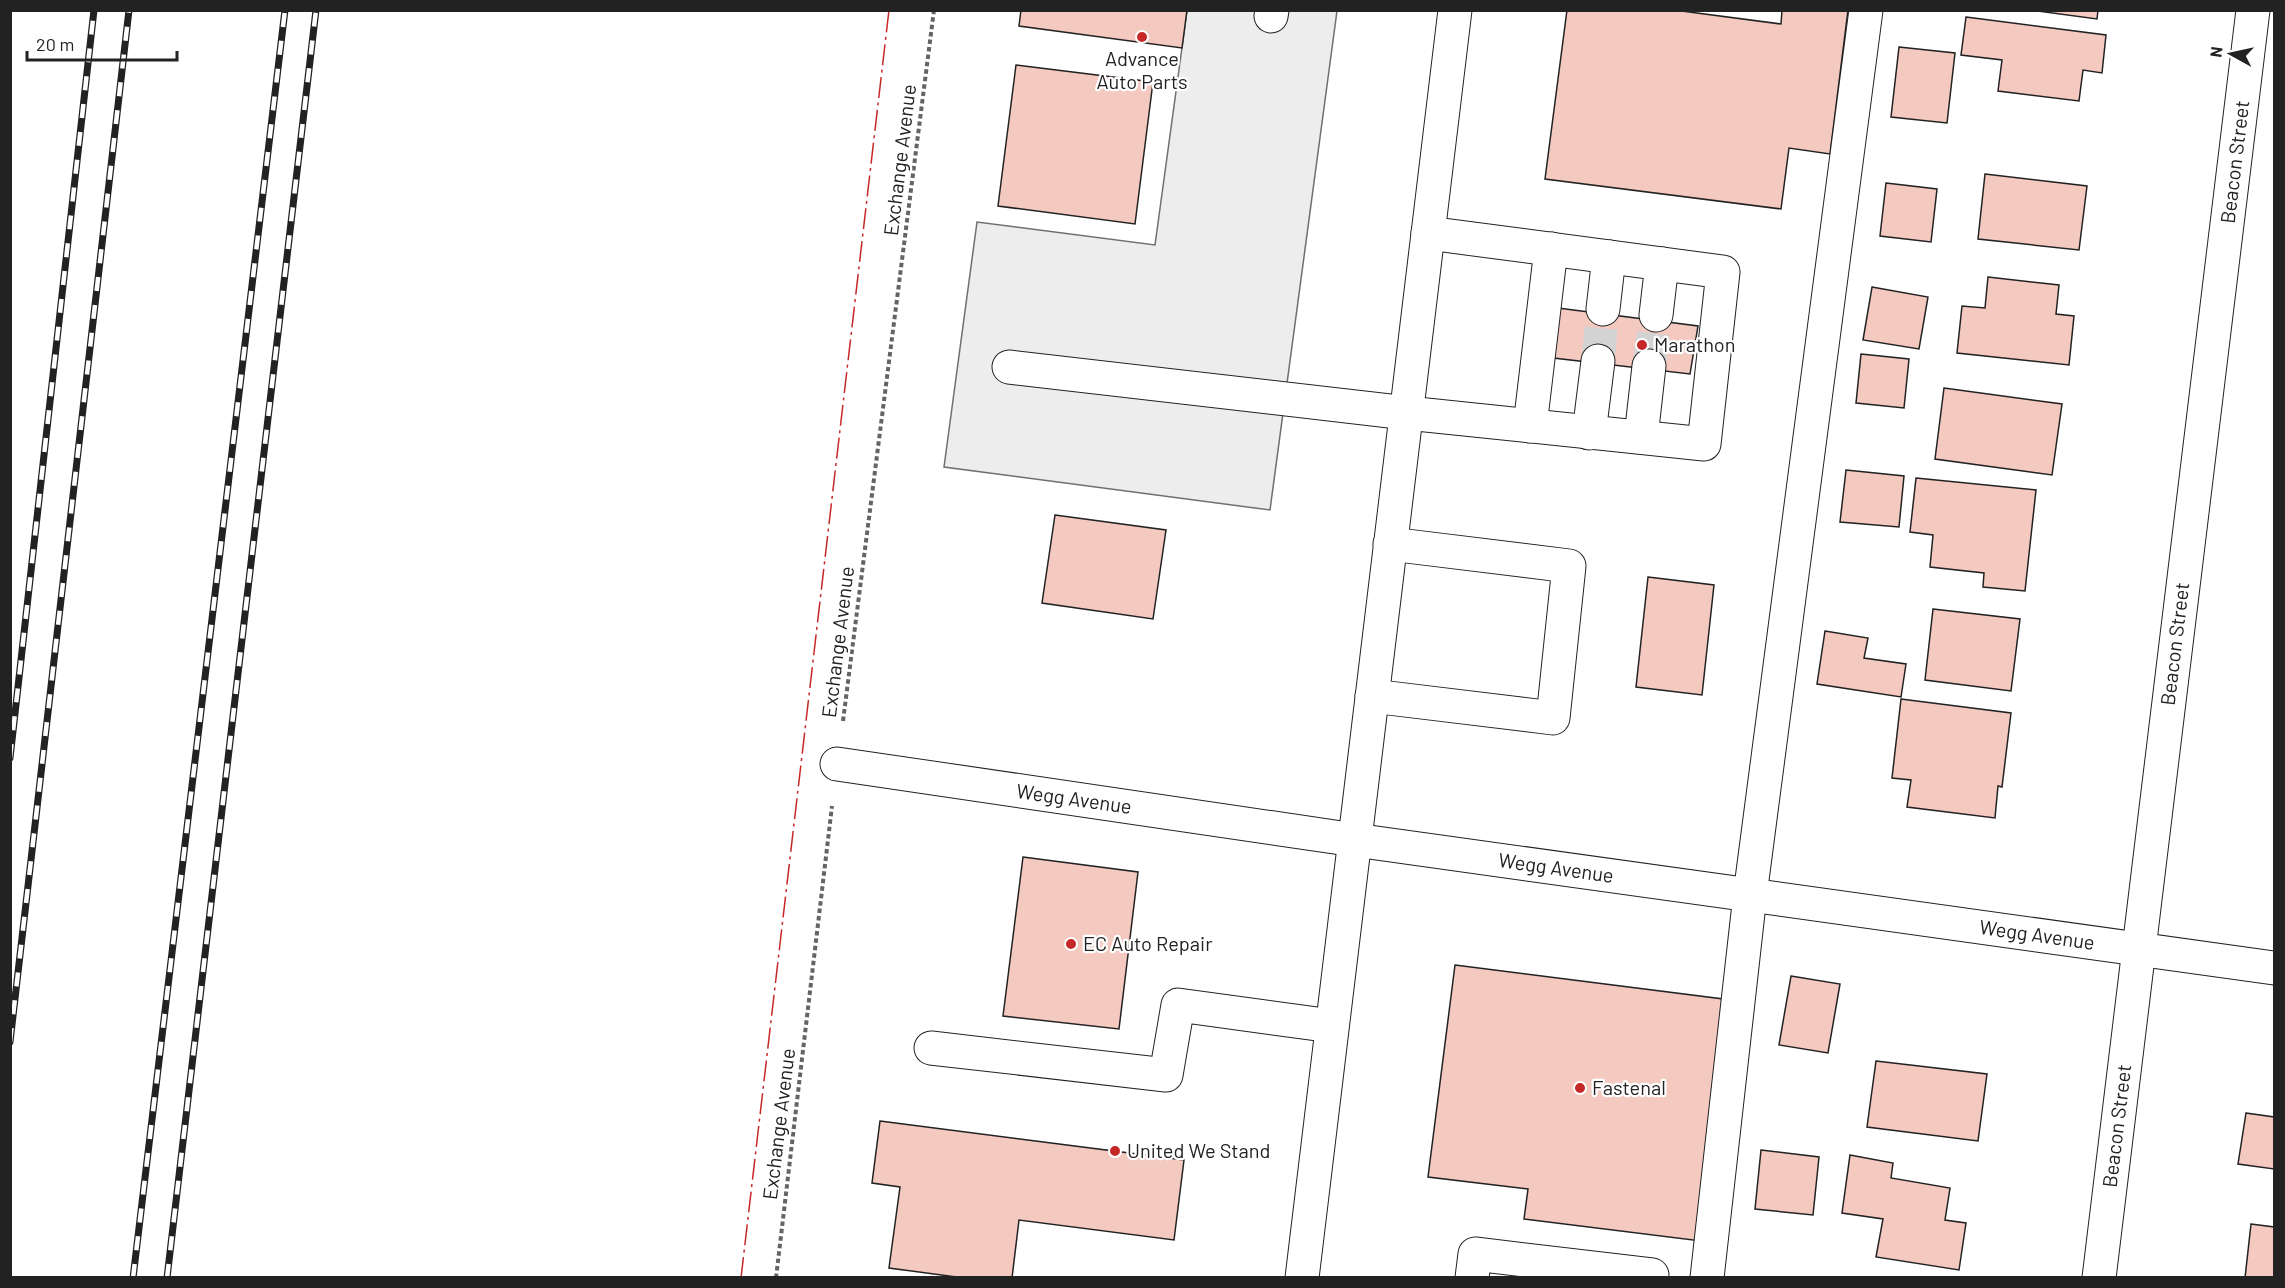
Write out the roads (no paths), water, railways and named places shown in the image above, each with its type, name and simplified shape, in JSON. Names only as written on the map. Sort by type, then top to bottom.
[{"type":"street","points":[[1302,1278],[1455,10]]},
{"type":"street","points":[[1707,1278],[1750,895],[1866,10]]},
{"type":"street","name":"Beacon Street","points":[[2099,1278],[2253,10]]},
{"type":"street","points":[[1009,367],[1407,413],[1704,444],[1723,272],[1428,233]]},
{"type":"street","points":[[1530,426],[1551,249]]},
{"type":"street","points":[[1604,309],[1609,257]]},
{"type":"street","points":[[1656,315],[1662,264]]},
{"type":"street","points":[[1589,433],[1598,361]]},
{"type":"street","points":[[1641,438],[1649,366]]},
{"type":"street","points":[[1372,696],[1553,718],[1569,566],[1390,544]]},
{"type":"street","name":"Wegg Avenue","points":[[837,764],[1355,840],[2274,968]]},
{"type":"street","points":[[931,1048],[1166,1075],[1178,1005],[1332,1026]]},
{"type":"street","points":[[1472,1278],[1475,1254],[1652,1275]]},
{"type":"tunnel","points":[[1598,361],[1603,309]]},
{"type":"tunnel","points":[[1649,366],[1656,315]]},
{"type":"railway","points":[[10,758],[94,10]]},
{"type":"railway","points":[[10,1042],[129,10]]},
{"type":"railway","points":[[133,1278],[285,10]]},
{"type":"railway","points":[[167,1278],[316,10]]},
{"type":"place","name":"Advance Auto Parts","points":[[1142,37]]},
{"type":"place","name":"Marathon","points":[[1642,345]]},
{"type":"place","name":"EC Auto Repair","points":[[1071,944]]},
{"type":"place","name":"Fastenal","points":[[1580,1088]]},
{"type":"place","name":"United We Stand","points":[[1115,1151]]}]
